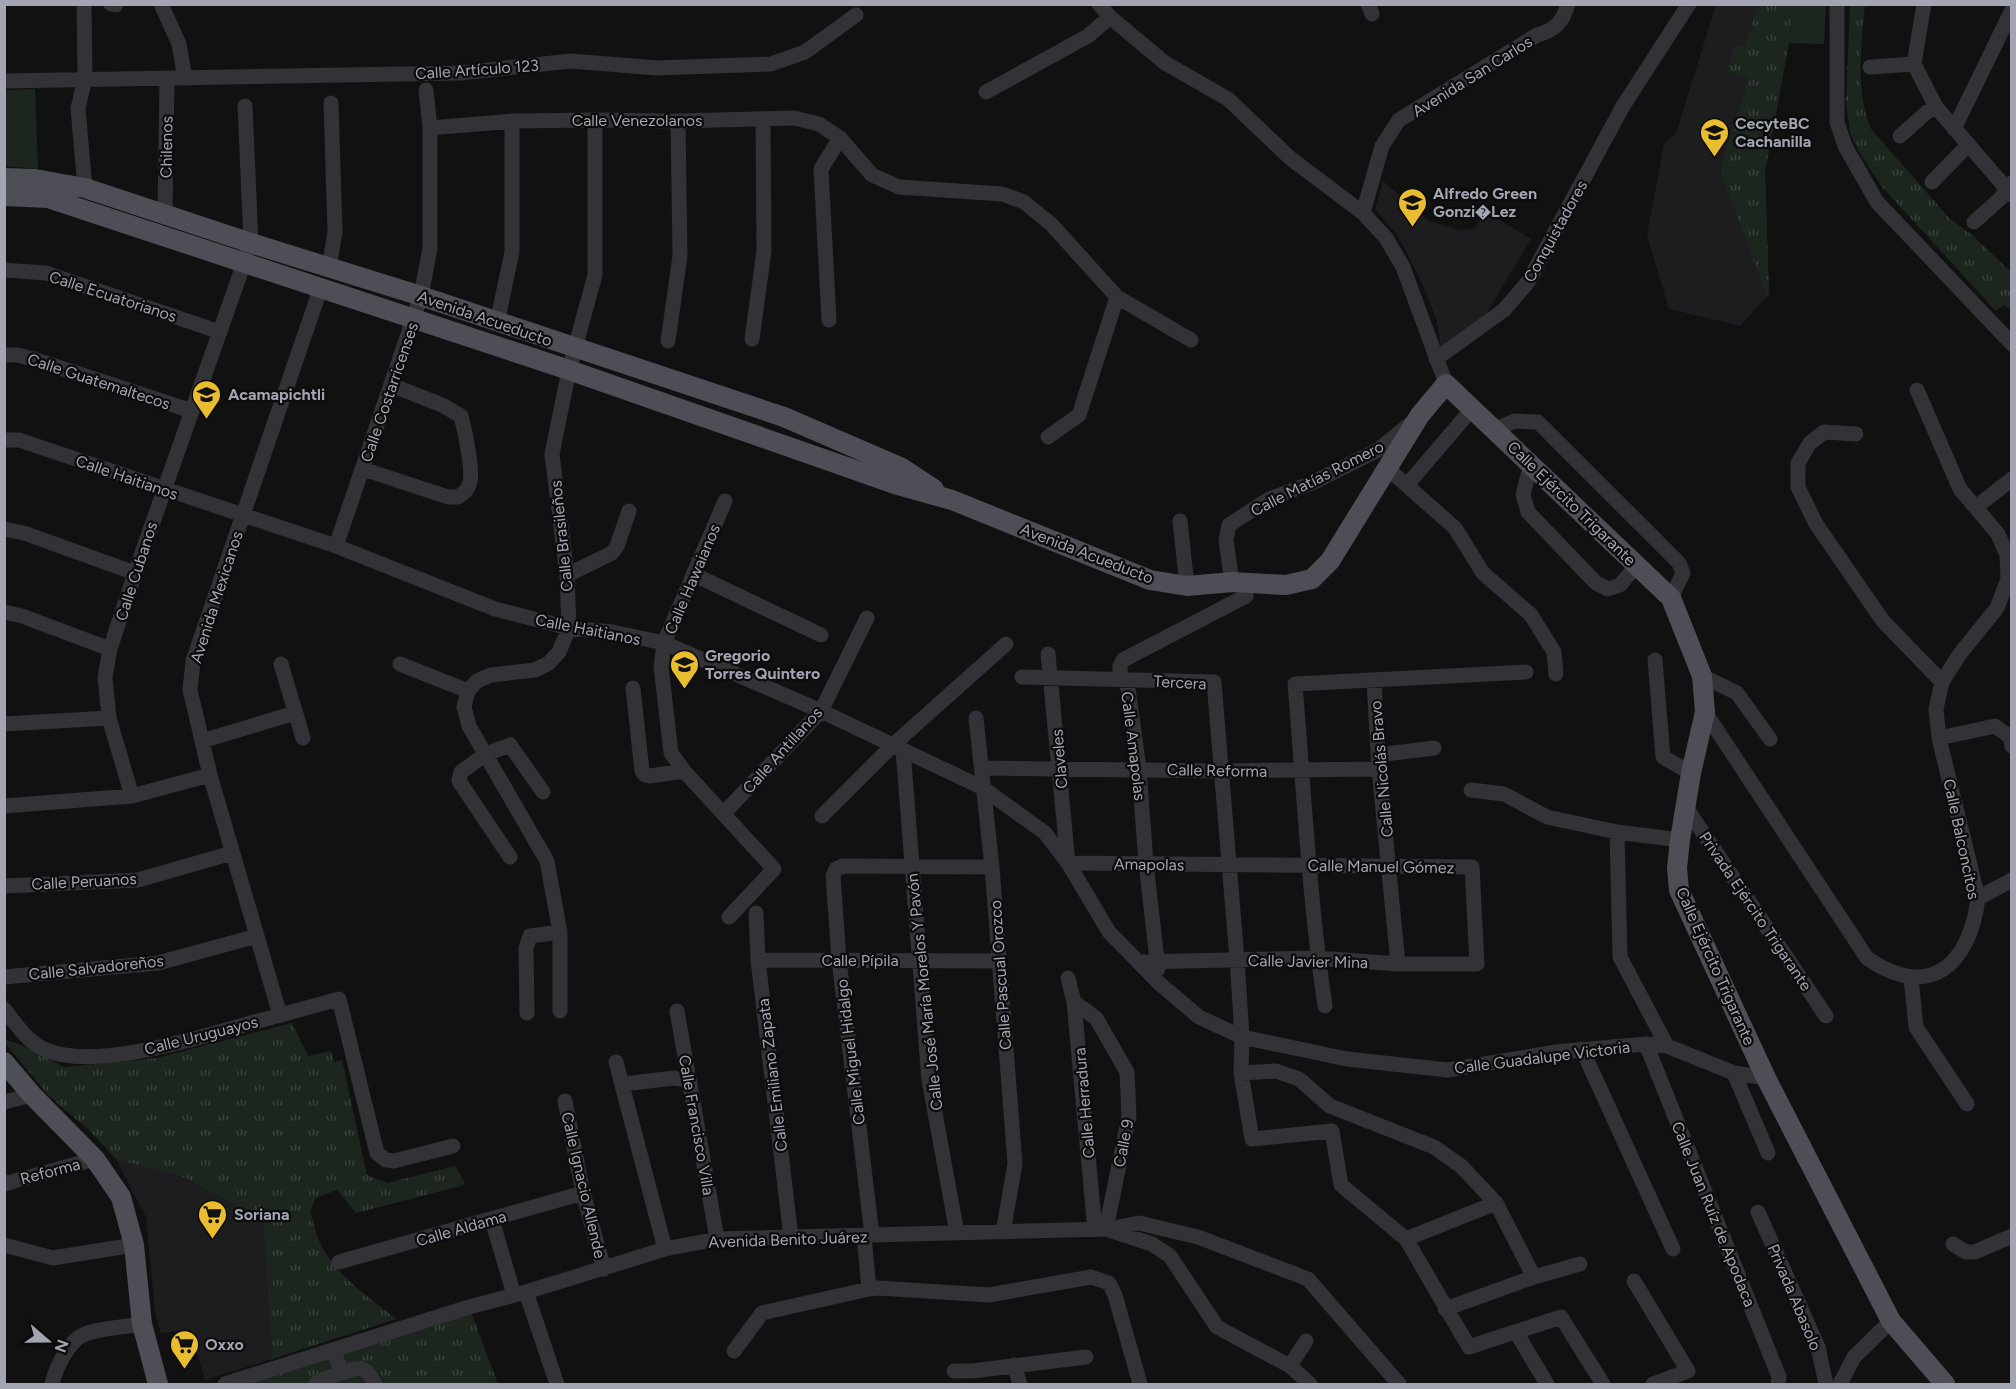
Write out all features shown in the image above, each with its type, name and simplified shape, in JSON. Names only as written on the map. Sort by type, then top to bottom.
[{"type":"main road","name":"Avenida Acueducto","points":[[4,178],[35,179],[85,188],[421,296],[784,417],[902,468],[952,500]]},
{"type":"main road","name":"Avenida Acueducto","points":[[4,196],[48,198],[414,317],[895,484],[952,500],[1150,580],[1187,586],[1239,583],[1286,585],[1312,579],[1330,561],[1386,467],[1420,416],[1446,384]]},
{"type":"main road","name":"Calle Ejército Trigarante","points":[[1446,384],[1671,598],[1702,676],[1705,712],[1690,773],[1680,840],[1677,868],[1679,890],[1766,1078],[1891,1321],[1945,1384]]},
{"type":"main road","points":[[4,1062],[32,1095],[95,1159],[121,1197],[134,1245],[142,1324],[158,1384]]},
{"type":"street","points":[[84,4],[84,79],[78,108],[85,188]]},
{"type":"street","points":[[111,4],[116,5]]},
{"type":"street","points":[[161,4],[179,44],[185,78]]},
{"type":"street","points":[[1100,4],[1110,17],[1165,63],[1228,99],[1290,158],[1363,213],[1386,238],[1403,267],[1446,384]]},
{"type":"street","name":"Avenida San Carlos","points":[[1537,35],[1559,4]]},
{"type":"street","name":"Avenida San Carlos","points":[[1363,213],[1382,146],[1400,120],[1537,35],[1548,32],[1561,23],[1568,4]]},
{"type":"street","name":"Conquistadores","points":[[1436,359],[1504,310],[1528,282],[1623,106],[1689,4]]},
{"type":"street","points":[[1837,4],[1836,122],[1845,147],[1877,202],[2012,344]]},
{"type":"street","points":[[1924,4],[1914,64],[1936,107],[2010,190],[1974,222]]},
{"type":"street","points":[[1954,129],[2012,10]]},
{"type":"street","name":"Calle Artículo 123","points":[[4,81],[167,80],[460,73],[571,61],[657,68],[771,64],[805,52],[856,15]]},
{"type":"street","points":[[986,92],[1088,36],[1110,17]]},
{"type":"street","points":[[1870,67],[1914,64]]},
{"type":"street","name":"Chilenos","points":[[165,214],[167,80]]},
{"type":"street","name":"Calle Costarricenses","points":[[336,546],[421,296],[430,248],[430,128],[426,90]]},
{"type":"street","points":[[329,268],[335,232],[331,103]]},
{"type":"street","name":"Calle Cubanos","points":[[132,796],[109,718],[105,676],[110,649],[135,573],[251,243],[245,106]]},
{"type":"street","points":[[1900,136],[1936,107]]},
{"type":"street","name":"Calle Venezolanos","points":[[430,128],[512,122],[595,120],[678,121],[794,118],[819,124],[840,138],[872,175],[898,187],[1002,194],[1024,202],[1051,224],[1117,297],[1191,340]]},
{"type":"street","points":[[752,339],[765,251],[763,119]]},
{"type":"street","name":"Calle Brasileños","points":[[468,692],[477,681],[491,675],[535,670],[549,663],[559,652],[569,628],[567,575],[552,454],[569,370],[595,275],[595,120]]},
{"type":"street","points":[[668,341],[680,256],[678,121]]},
{"type":"street","points":[[497,322],[513,252],[512,122]]},
{"type":"street","points":[[829,320],[821,169],[840,138]]},
{"type":"street","points":[[1932,182],[1968,145]]},
{"type":"street","name":"Calle Ecuatorianos","points":[[4,270],[46,273],[220,332]]},
{"type":"street","name":"Avenida Mexicanos","points":[[280,1015],[210,775],[190,690],[193,661],[321,287]]},
{"type":"street","points":[[1048,437],[1079,415],[1117,297]]},
{"type":"street","name":"Calle Guatemaltecos","points":[[4,355],[33,359],[192,411]]},
{"type":"street","points":[[363,469],[448,497],[458,497],[466,491],[470,480],[461,416],[442,405],[391,385]]},
{"type":"street","name":"Calle Balconcitos","points":[[1705,712],[1868,958],[1882,969],[1911,978],[1939,973],[1956,958],[1967,942],[1975,921],[1978,898],[1940,738],[1936,709],[1942,682],[1959,655],[1998,609],[2008,579],[2007,555],[1998,534],[1960,489],[1917,390]]},
{"type":"street","points":[[1407,485],[1472,409]]},
{"type":"street","name":"Calle Matías Romero","points":[[1239,583],[1226,540],[1229,525],[1269,499],[1312,483],[1378,450],[1420,416]]},
{"type":"street","points":[[1495,429],[1515,421],[1538,422],[1679,562],[1683,573],[1671,598]]},
{"type":"street","points":[[1856,434],[1824,432],[1810,443],[1798,463],[1798,487],[1816,524],[1883,621],[1942,682]]},
{"type":"street","name":"Calle Haitianos","points":[[4,440],[19,440],[336,546],[495,609],[569,628],[612,632],[664,644],[821,711],[983,788],[1045,832],[1068,863]]},
{"type":"street","points":[[1531,463],[1523,495],[1528,512],[1596,583],[1608,588],[1620,585],[1637,565]]},
{"type":"street","points":[[1386,467],[1455,528],[1483,573],[1531,615],[1554,652],[1556,674]]},
{"type":"street","points":[[1976,507],[2012,479]]},
{"type":"street","name":"Calle Hawaianos","points":[[724,501],[664,644],[661,667],[671,753],[684,771],[774,868],[729,917]]},
{"type":"street","points":[[567,575],[612,553],[617,546],[628,511]]},
{"type":"street","points":[[1180,521],[1187,586]]},
{"type":"street","points":[[4,529],[24,533],[135,573]]},
{"type":"street","points":[[693,574],[820,635]]},
{"type":"street","name":"Calle Amapolas","points":[[1160,984],[1128,688],[1120,666],[1123,660],[1246,596],[1239,583]]},
{"type":"street","points":[[4,612],[22,616],[110,649]]},
{"type":"street","name":"Calle Antillanos","points":[[724,813],[821,711],[867,618]]},
{"type":"street","points":[[822,816],[898,748],[1006,644]]},
{"type":"street","name":"Claveles","points":[[1048,654],[1068,863]]},
{"type":"street","points":[[1655,660],[1663,757],[1690,773]]},
{"type":"street","points":[[281,664],[303,738]]},
{"type":"street","points":[[400,664],[468,692],[464,707],[469,726],[547,861],[560,933],[560,1011]]},
{"type":"street","points":[[1325,1006],[1309,865],[1295,684],[1526,672]]},
{"type":"street","points":[[1702,676],[1737,693],[1770,739]]},
{"type":"street","name":"Tercera","points":[[1022,677],[1214,682],[1220,771]]},
{"type":"street","name":"Calle Nicolás Bravo","points":[[1374,681],[1379,762],[1398,964]]},
{"type":"street","points":[[633,688],[642,771],[645,775],[650,776],[684,771]]},
{"type":"street","points":[[202,741],[295,713]]},
{"type":"street","points":[[4,724],[109,718]]},
{"type":"street","name":"Calle Pascual Orozco","points":[[976,718],[992,867],[1015,1164],[1003,1232]]},
{"type":"street","points":[[1940,738],[1995,726],[2010,736],[2012,746]]},
{"type":"street","points":[[510,857],[459,782],[461,772],[486,754],[510,745],[543,792]]},
{"type":"street","name":"Calle José María Morelos Y Pavón","points":[[898,748],[911,866],[929,1080],[957,1233]]},
{"type":"street","name":"Calle Reforma","points":[[982,768],[1302,771],[1379,762],[1434,748]]},
{"type":"street","points":[[1220,771],[1237,959],[1242,1073],[1252,1139],[1332,1131],[1341,1185],[1406,1239],[1469,1347],[1561,1317],[1603,1384]]},
{"type":"street","points":[[4,806],[132,796],[210,775]]},
{"type":"street","points":[[1471,790],[1504,794],[1547,817],[1617,832],[1680,840]]},
{"type":"street","name":"Privada Ejército Trigarante","points":[[1685,806],[1826,1016]]},
{"type":"street","points":[[1617,832],[1620,957],[1667,1046]]},
{"type":"street","name":"Calle Peruanos","points":[[4,886],[138,880],[232,853]]},
{"type":"street","name":"Amapolas","points":[[1068,863],[1229,866]]},
{"type":"street","name":"Calle Guadalupe Victoria","points":[[1068,863],[1109,932],[1160,984],[1199,1017],[1242,1037],[1347,1059],[1448,1070],[1582,1049],[1646,1044],[1667,1046],[1734,1073],[1766,1078]]},
{"type":"street","name":"Calle Miguel Hidalgo","points":[[869,1289],[868,1236],[839,960],[833,876],[836,869],[843,866],[911,866]]},
{"type":"street","points":[[911,866],[992,867]]},
{"type":"street","name":"Calle Manuel Gómez","points":[[1229,866],[1472,867],[1477,964]]},
{"type":"street","points":[[1978,898],[2012,880]]},
{"type":"street","name":"Calle Emiliano Zapata","points":[[756,913],[758,960],[791,1237]]},
{"type":"street","points":[[528,1013],[526,948],[528,942],[531,936],[560,933]]},
{"type":"street","name":"Calle Salvadoreños","points":[[4,977],[158,963],[257,936]]},
{"type":"street","name":"Calle Javier Mina","points":[[1139,962],[1318,958],[1398,964],[1477,964]]},
{"type":"street","name":"Calle Pípila","points":[[758,960],[999,960]]},
{"type":"street","name":"Calle Herradura","points":[[1068,978],[1074,1002],[1101,1230]]},
{"type":"street","points":[[1911,978],[1916,1027],[1967,1104]]},
{"type":"street","name":"Calle Uruguayos","points":[[4,1009],[28,1039],[46,1050],[65,1055],[99,1056],[176,1044],[339,999],[377,1153],[386,1160],[394,1161],[453,1146]]},
{"type":"street","name":"Calle 9","points":[[1074,1002],[1096,1018],[1126,1072],[1129,1116],[1101,1230]]},
{"type":"street","name":"Calle Francisco Villa","points":[[677,1011],[717,1239]]},
{"type":"street","name":"Calle Juan Ruíz de Apodaca","points":[[1646,1044],[1779,1377],[1778,1384]]},
{"type":"street","points":[[1582,1049],[1673,1249]]},
{"type":"street","points":[[616,1062],[665,1249]]},
{"type":"street","points":[[1242,1073],[1276,1071],[1299,1079],[1330,1106],[1434,1147],[1461,1166],[1496,1203],[1534,1277]]},
{"type":"street","points":[[1734,1073],[1768,1153]]},
{"type":"street","points":[[623,1084],[674,1078],[690,1081]]},
{"type":"street","points":[[4,1102],[32,1095]]},
{"type":"street","name":"Calle Ignacio Allende","points":[[565,1101],[583,1193],[604,1269]]},
{"type":"street","name":"Reforma","points":[[4,1184],[95,1159]]},
{"type":"street","name":"Calle Aldama","points":[[339,1262],[583,1193]]},
{"type":"street","points":[[1406,1239],[1496,1203]]},
{"type":"street","name":"Privada Abasolo","points":[[1758,1212],[1818,1347],[1826,1384]]},
{"type":"street","points":[[492,1220],[557,1384]]},
{"type":"street","points":[[1101,1230],[1139,1223],[1198,1237],[1308,1279],[1399,1384]]},
{"type":"street","name":"Avenida Benito Juárez","points":[[225,1384],[468,1307],[520,1294],[665,1249],[717,1239],[1101,1230],[1152,1244],[1170,1256],[1217,1326],[1290,1366],[1310,1384]]},
{"type":"street","points":[[1953,1244],[1966,1252],[1975,1252],[2011,1237]]},
{"type":"street","points":[[4,1245],[52,1258],[134,1245]]},
{"type":"street","points":[[1445,1309],[1534,1277],[1580,1264]]},
{"type":"street","points":[[734,1351],[762,1313],[869,1289],[989,1296],[1091,1277],[1108,1283],[1115,1295],[1137,1384]]},
{"type":"street","points":[[1634,1281],[1688,1371],[1653,1384]]},
{"type":"street","points":[[1840,1384],[1854,1358],[1891,1321]]},
{"type":"street","points":[[52,1384],[55,1370],[67,1350],[84,1334],[142,1324]]},
{"type":"street","points":[[1516,1332],[1547,1384]]},
{"type":"street","points":[[1290,1366],[1305,1341]]},
{"type":"street","points":[[334,1350],[341,1373]]},
{"type":"street","points":[[954,1371],[972,1371],[1086,1357]]},
{"type":"street","points":[[1014,1365],[1020,1384]]},
{"type":"street","points":[[315,1384],[359,1367],[368,1371],[375,1384]]},
{"type":"shaded area","name":"CecyteBC Cachanilla","points":[[1716,5],[1793,5],[1789,43],[1765,172],[1769,294],[1740,326],[1669,309],[1647,235],[1664,144],[1676,133]]},
{"type":"shaded area","points":[[1383,181],[1429,221],[1460,230],[1470,229],[1476,227],[1485,211],[1531,239],[1483,319],[1441,349],[1437,321],[1422,283],[1397,234],[1375,209]]},
{"type":"shaded area","points":[[116,1159],[186,1178],[263,1221],[272,1359],[205,1380],[190,1330],[161,1333],[155,1312],[146,1217]]},
{"type":"green space","points":[[1758,5],[1793,5],[1789,43],[1765,172],[1769,294],[1767,297],[1722,175],[1722,163],[1749,79],[1727,71],[1735,44],[1745,47]]},
{"type":"green space","points":[[1793,5],[1826,5],[1824,44],[1789,43]]},
{"type":"green space","points":[[1850,5],[1865,5],[1860,67],[1863,99],[1871,129],[1950,219],[1971,234],[2011,272],[2011,310],[2004,305],[1996,311],[1882,187],[1859,152],[1850,133],[1846,103]]},
{"type":"green space","points":[[35,89],[38,169],[5,166],[5,90]]},
{"type":"green space","points":[[292,1023],[308,1056],[331,1051],[334,1062],[342,1060],[367,1175],[387,1183],[455,1166],[465,1183],[461,1186],[356,1213],[337,1190],[316,1198],[310,1211],[318,1238],[329,1258],[355,1286],[396,1319],[272,1359],[263,1221],[186,1178],[116,1159],[90,1131],[49,1096],[4,1039],[34,1050],[64,1067],[157,1058]]},
{"type":"green space","points":[[469,1307],[498,1384],[225,1384]]},
{"type":"place","name":"CecyteBC Cachanilla","points":[[1714,158]]},
{"type":"place","name":"Alfredo Green Gonzi�Lez","points":[[1412,228]]},
{"type":"place","name":"Acamapichtli","points":[[207,420]]},
{"type":"place","name":"Gregorio Torres Quintero","points":[[684,690]]},
{"type":"place","name":"Soriana","points":[[213,1240]]},
{"type":"place","name":"Oxxo","points":[[184,1370]]}]
